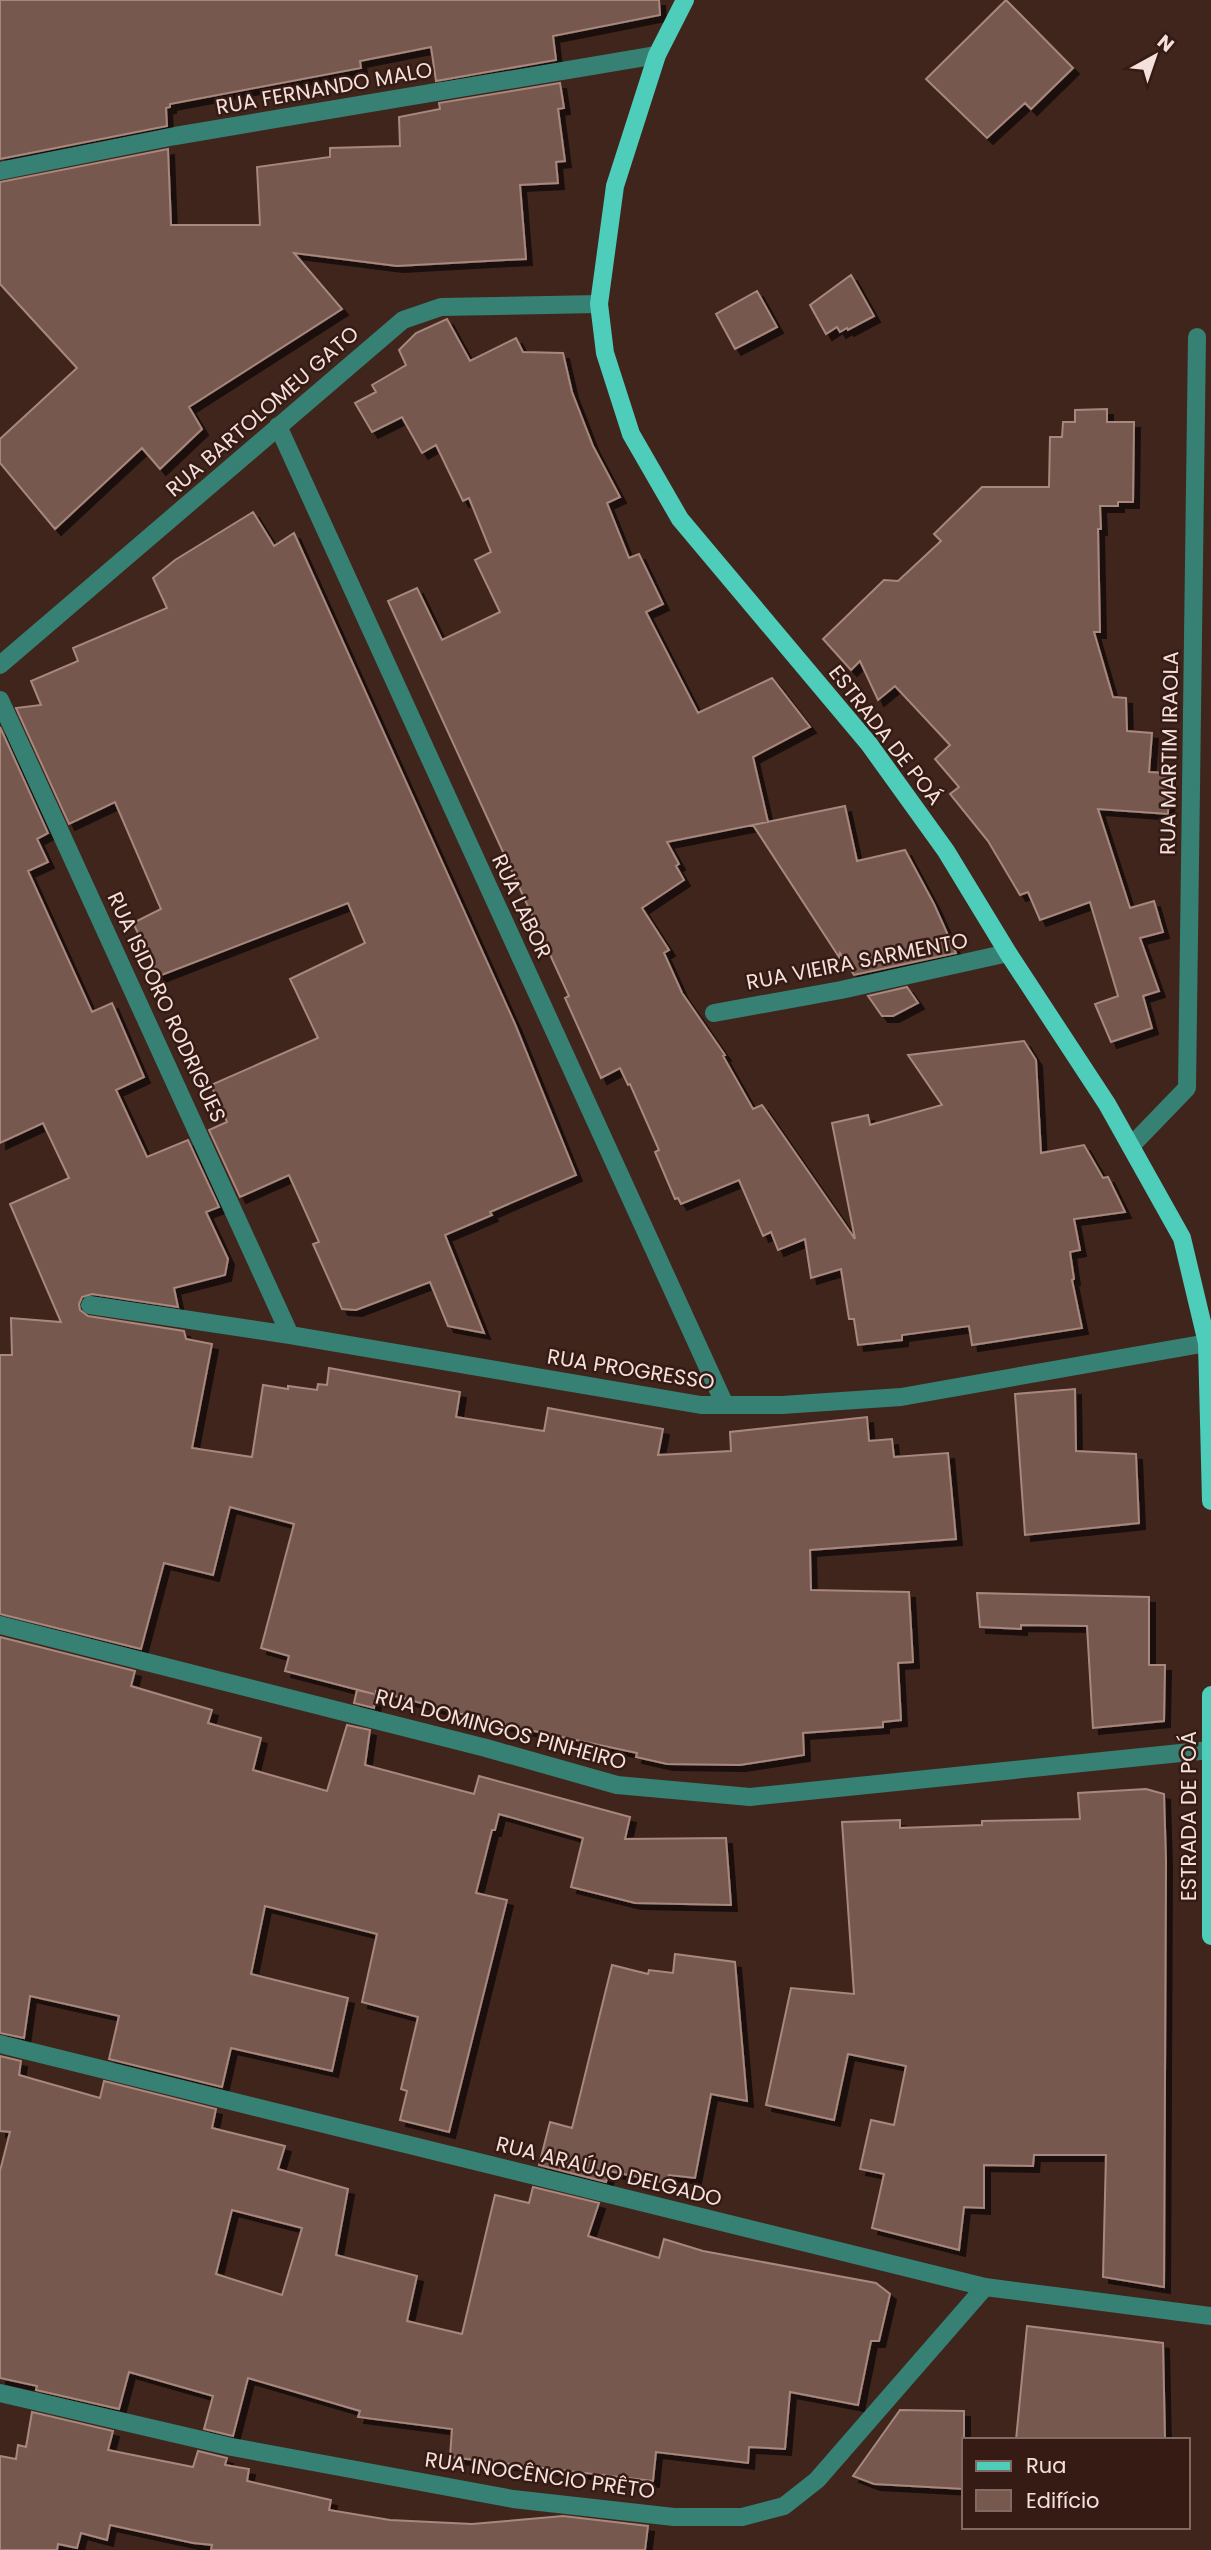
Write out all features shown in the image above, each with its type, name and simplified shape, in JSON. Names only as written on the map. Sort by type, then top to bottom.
[{"type":"main road","name":"ESTRADA DE POÁ","points":[[685,0],[657,55],[615,186],[599,304],[605,353],[631,434],[680,519],[869,744],[946,851],[1008,953],[1107,1104],[1182,1238],[1207,1343],[1211,1501]]},
{"type":"main road","name":"ESTRADA DE POÁ","points":[[1211,1695],[1211,1936]]},
{"type":"street","name":"RUA FERNANDO MALO","points":[[0,171],[189,134],[657,55]]},
{"type":"street","name":"RUA BARTOLOMEU GATO","points":[[0,665],[403,320],[440,307],[599,304]]},
{"type":"street","name":"RUA MARTIM IRAOLA","points":[[1131,1146],[1187,1088],[1197,337]]},
{"type":"street","name":"RUA LABOR","points":[[278,426],[725,1405]]},
{"type":"street","name":"RUA ISIDORO RODRIGUES","points":[[0,700],[290,1335]]},
{"type":"street","name":"RUA VIEIRA SARMENTO","points":[[714,1013],[841,990],[1008,953]]},
{"type":"street","name":"RUA PROGRESSO","points":[[90,1305],[290,1335],[701,1405],[782,1405],[901,1397],[1207,1343]]},
{"type":"street","name":"RUA DOMINGOS PINHEIRO","points":[[0,1625],[251,1687],[617,1785],[750,1797],[1210,1750]]},
{"type":"street","name":"RUA ARAÚJO DELGADO","points":[[0,2044],[985,2287],[1211,2316]]},
{"type":"street","name":"RUA INOCÊNCIO PRÊTO","points":[[0,2393],[232,2447],[513,2499],[674,2517],[742,2516],[784,2506],[817,2480],[985,2287]]},
{"type":"building","points":[[0,0],[659,0],[660,15],[553,36],[556,60],[436,81],[431,47],[360,61],[361,68],[170,104],[170,107],[166,108],[167,126],[0,159]]},
{"type":"building","points":[[1006,0],[1073,68],[1031,109],[1025,103],[987,138],[926,79]]},
{"type":"building","points":[[560,83],[564,108],[558,109],[565,161],[556,162],[558,183],[520,185],[526,259],[397,266],[294,253],[342,309],[189,407],[202,429],[160,469],[142,448],[55,529],[0,463],[0,439],[77,368],[0,284],[0,182],[168,149],[171,225],[260,225],[257,167],[330,157],[330,148],[400,146],[399,117],[440,109],[439,103]]},
{"type":"building","points":[[851,275],[874,316],[848,330],[847,328],[840,332],[837,327],[826,334],[810,305]]},
{"type":"building","points":[[757,291],[777,327],[735,349],[716,314]]},
{"type":"building","points":[[447,319],[470,361],[516,338],[523,352],[563,353],[572,392],[593,446],[620,497],[607,503],[629,558],[639,554],[663,604],[646,612],[698,713],[772,678],[810,727],[753,757],[768,822],[667,842],[684,880],[642,908],[669,950],[664,953],[682,993],[725,1055],[723,1056],[753,1109],[762,1105],[855,1239],[832,1123],[868,1115],[870,1125],[942,1105],[908,1055],[1024,1041],[1036,1060],[1041,1153],[1084,1145],[1103,1178],[1108,1177],[1125,1212],[1074,1219],[1080,1250],[1070,1252],[1072,1280],[1082,1328],[972,1345],[969,1326],[902,1335],[902,1340],[858,1345],[854,1319],[849,1319],[841,1269],[811,1278],[805,1239],[778,1250],[771,1232],[763,1236],[739,1180],[681,1204],[678,1198],[675,1199],[655,1152],[659,1150],[630,1084],[628,1085],[620,1068],[601,1078],[565,998],[569,996],[388,601],[417,588],[442,640],[500,612],[475,560],[491,552],[469,498],[463,501],[436,445],[422,453],[402,417],[372,432],[355,403],[376,392],[372,385],[406,365],[399,350],[416,333]]},
{"type":"building","points":[[1107,409],[1107,422],[1134,422],[1133,502],[1118,502],[1118,506],[1100,506],[1100,632],[1094,632],[1113,697],[1126,698],[1127,731],[1152,733],[1149,772],[1169,773],[1168,814],[1098,809],[1130,908],[1154,901],[1163,932],[1140,938],[1159,991],[1143,996],[1152,1028],[1111,1042],[1095,1004],[1118,996],[1090,902],[1040,920],[1028,892],[1020,895],[988,841],[950,794],[959,787],[935,759],[950,745],[895,686],[878,700],[860,661],[851,670],[823,639],[884,580],[898,581],[941,541],[934,534],[982,487],[1049,487],[1050,437],[1062,437],[1063,422],[1075,422],[1075,410]]},
{"type":"building","points":[[253,512],[274,546],[294,533],[515,1024],[576,1175],[490,1212],[492,1215],[445,1235],[484,1333],[448,1326],[430,1282],[356,1310],[342,1309],[313,1244],[319,1242],[289,1175],[240,1197],[209,1130],[227,1122],[211,1085],[318,1038],[290,979],[365,943],[348,903],[159,976],[133,923],[161,909],[115,802],[69,824],[16,708],[41,705],[31,681],[78,661],[73,648],[167,608],[153,578],[175,560]]},
{"type":"building","points":[[0,727],[48,833],[37,839],[48,862],[28,871],[92,1012],[112,1003],[144,1077],[116,1090],[147,1157],[188,1140],[219,1207],[206,1212],[228,1259],[225,1275],[174,1288],[178,1307],[92,1294],[82,1297],[79,1304],[80,1310],[88,1316],[184,1331],[186,1339],[212,1344],[192,1448],[252,1457],[263,1385],[317,1390],[318,1384],[327,1385],[329,1368],[460,1392],[456,1417],[544,1431],[548,1408],[663,1429],[658,1455],[731,1451],[730,1432],[867,1417],[869,1441],[892,1439],[894,1457],[948,1453],[956,1539],[810,1550],[811,1590],[909,1592],[913,1662],[898,1663],[901,1720],[883,1722],[883,1727],[803,1733],[804,1755],[740,1765],[667,1764],[636,1757],[637,1753],[492,1722],[376,1691],[374,1708],[354,1703],[357,1690],[374,1694],[285,1671],[289,1656],[261,1648],[294,1524],[230,1507],[213,1575],[164,1563],[141,1649],[0,1614],[0,1355],[12,1355],[11,1318],[61,1322],[10,1204],[69,1178],[43,1123],[0,1143]]},
{"type":"building","points":[[845,806],[857,861],[905,850],[956,953],[854,975],[840,953],[839,957],[753,825]]},
{"type":"building","points":[[907,987],[918,1003],[893,1016],[882,1016],[868,996]]},
{"type":"building","points":[[1075,1389],[1076,1451],[1136,1454],[1139,1523],[1025,1535],[1015,1394]]},
{"type":"building","points":[[977,1593],[1149,1597],[1149,1665],[1165,1665],[1164,1721],[1093,1728],[1087,1626],[1021,1625],[1021,1629],[980,1627]]},
{"type":"building","points":[[0,1637],[135,1671],[131,1686],[212,1710],[208,1723],[261,1738],[253,1770],[327,1791],[347,1725],[370,1730],[365,1765],[474,1794],[479,1776],[630,1817],[625,1839],[726,1838],[731,1905],[635,1903],[571,1887],[583,1838],[499,1814],[495,1830],[492,1830],[476,1893],[507,1900],[449,2132],[400,2120],[407,2091],[401,2089],[418,2017],[362,2002],[377,1934],[265,1906],[251,1974],[348,1998],[332,2071],[231,2048],[222,2087],[109,2059],[119,2016],[30,1996],[24,2038],[0,2033]]},
{"type":"building","points":[[1146,1789],[1164,1794],[1164,2287],[1103,2277],[1106,2155],[1034,2155],[1033,2166],[984,2165],[984,2208],[964,2207],[959,2250],[872,2228],[884,2174],[860,2169],[871,2120],[894,2125],[906,2066],[848,2054],[834,2120],[766,2105],[791,1988],[854,1994],[842,1822],[900,1820],[900,1828],[982,1825],[982,1821],[1080,1819],[1078,1793]]},
{"type":"building","points":[[675,1954],[735,1962],[747,2101],[711,2094],[695,2178],[669,2175],[667,2183],[609,2171],[606,2182],[539,2165],[550,2122],[572,2128],[612,1965],[648,1974],[649,1970],[673,1973]]},
{"type":"building","points":[[0,2056],[21,2061],[19,2075],[100,2098],[104,2081],[216,2109],[212,2128],[285,2146],[278,2169],[348,2189],[336,2255],[417,2276],[407,2321],[462,2334],[495,2195],[529,2203],[533,2187],[599,2203],[588,2236],[659,2258],[664,2239],[703,2251],[876,2283],[890,2294],[879,2341],[871,2341],[858,2405],[790,2392],[785,2449],[749,2447],[748,2463],[656,2452],[653,2481],[450,2457],[452,2429],[358,2417],[360,2411],[248,2378],[233,2436],[204,2429],[213,2396],[129,2372],[119,2409],[36,2390],[37,2386],[0,2378],[0,2171],[10,2132],[0,2131]],"holes":[[[232,2210],[302,2228],[282,2295],[216,2274]]]},
{"type":"building","points":[[1027,2326],[1163,2343],[1165,2438],[1016,2438]]},
{"type":"building","points":[[900,2410],[964,2411],[962,2489],[874,2484],[853,2476]]},
{"type":"building","points":[[32,2412],[113,2431],[108,2450],[193,2467],[198,2451],[227,2458],[225,2465],[249,2469],[247,2481],[331,2500],[329,2510],[390,2520],[472,2524],[563,2516],[648,2526],[645,2550],[211,2550],[212,2545],[110,2525],[107,2540],[81,2533],[77,2548],[58,2544],[57,2550],[0,2550],[0,2456],[16,2459],[18,2445],[26,2447]]}]
